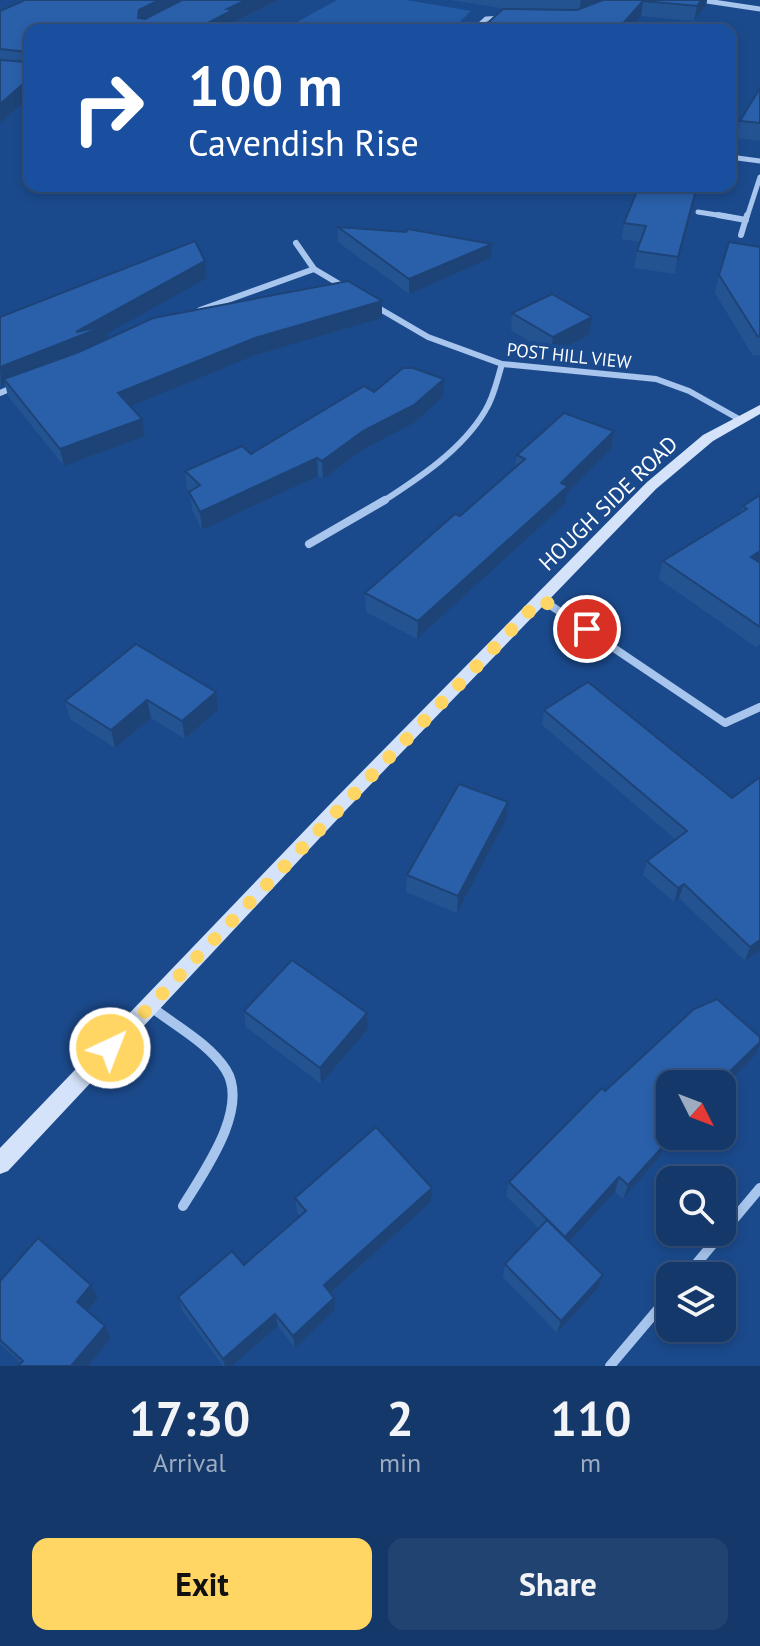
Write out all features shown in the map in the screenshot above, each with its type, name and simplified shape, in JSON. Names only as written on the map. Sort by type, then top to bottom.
[{"type":"main road","name":"HOUGH SIDE ROAD","points":[[0,1163],[651,486],[708,438],[760,409]]},
{"type":"street","points":[[700,0],[760,9]]},
{"type":"street","points":[[699,12],[708,1]]},
{"type":"street","points":[[481,24],[486,19],[516,16]]},
{"type":"street","points":[[736,158],[760,161]]},
{"type":"street","points":[[741,235],[760,177]]},
{"type":"street","points":[[698,212],[746,220]]},
{"type":"street","points":[[296,243],[314,269],[352,292]]},
{"type":"street","points":[[195,313],[314,269]]},
{"type":"street","name":"POST HILL VIEW","points":[[364,299],[428,337],[502,364],[656,379],[689,391],[739,419]]},
{"type":"street","points":[[309,544],[446,457],[484,414],[502,364]]},
{"type":"street","points":[[0,393],[18,386]]},
{"type":"street","points":[[541,599],[725,723],[760,707]]},
{"type":"street","points":[[150,1006],[228,1072],[234,1100],[226,1129],[183,1206]]},
{"type":"street","points":[[698,1262],[760,1188]]},
{"type":"street","points":[[610,1366],[656,1312]]},
{"type":"shaded area","points":[[337,0],[406,0],[471,11],[457,24],[294,24]]},
{"type":"building","points":[[25,0],[159,0],[139,10],[138,18],[145,19],[182,0],[246,0],[206,24],[24,24],[24,52],[0,49],[0,11]]},
{"type":"building","points":[[603,0],[702,0],[697,6],[643,1],[622,24],[487,24],[503,9],[577,10]]},
{"type":"building","points":[[0,60],[24,62],[24,83],[0,104]]},
{"type":"building","points":[[760,88],[760,123],[740,121]]},
{"type":"building","points":[[637,192],[695,192],[678,257],[637,251],[646,226],[624,223]]},
{"type":"building","points":[[338,227],[406,232],[408,229],[492,244],[409,279]]},
{"type":"building","points":[[195,241],[205,261],[76,332],[105,326],[0,367],[0,317]]},
{"type":"building","points":[[729,242],[760,247],[758,337],[719,275]]},
{"type":"building","points":[[348,281],[382,301],[255,338],[118,393],[142,419],[60,449],[4,379],[79,352],[153,318]]},
{"type":"building","points":[[552,294],[592,317],[553,337],[512,313]]},
{"type":"building","points":[[403,368],[413,368],[444,379],[414,405],[363,431],[322,461],[317,458],[200,512],[189,492],[200,485],[185,471],[242,446],[251,454],[364,386],[374,392]]},
{"type":"building","points":[[564,413],[614,431],[561,483],[568,486],[418,621],[365,593],[455,514],[460,516],[525,459],[517,455]]},
{"type":"building","points":[[760,495],[760,551],[751,557],[760,563],[760,627],[663,561],[747,509],[743,506]]},
{"type":"building","points":[[136,644],[216,692],[182,721],[147,700],[111,730],[65,701]]},
{"type":"building","points":[[588,682],[732,798],[760,777],[760,940],[750,947],[684,884],[678,888],[647,861],[687,831],[544,710]]},
{"type":"building","points":[[459,784],[508,802],[458,896],[407,875]]},
{"type":"building","points":[[292,960],[367,1013],[320,1068],[244,1011]]},
{"type":"building","points":[[717,999],[760,1037],[760,1042],[731,1070],[656,1070],[656,1150],[660,1150],[628,1185],[619,1177],[565,1237],[509,1182],[602,1088],[605,1091],[694,1009]]},
{"type":"building","points":[[376,1127],[432,1188],[324,1285],[334,1298],[293,1336],[275,1314],[223,1359],[178,1297],[232,1251],[244,1265],[306,1211],[295,1198]]},
{"type":"building","points":[[547,1220],[603,1275],[561,1321],[505,1264]]},
{"type":"building","points":[[38,1238],[91,1285],[77,1302],[105,1326],[71,1366],[18,1366],[23,1361],[0,1340],[0,1281]]},
{"type":"route","points":[[110,1048],[541,599],[587,629]]}]
